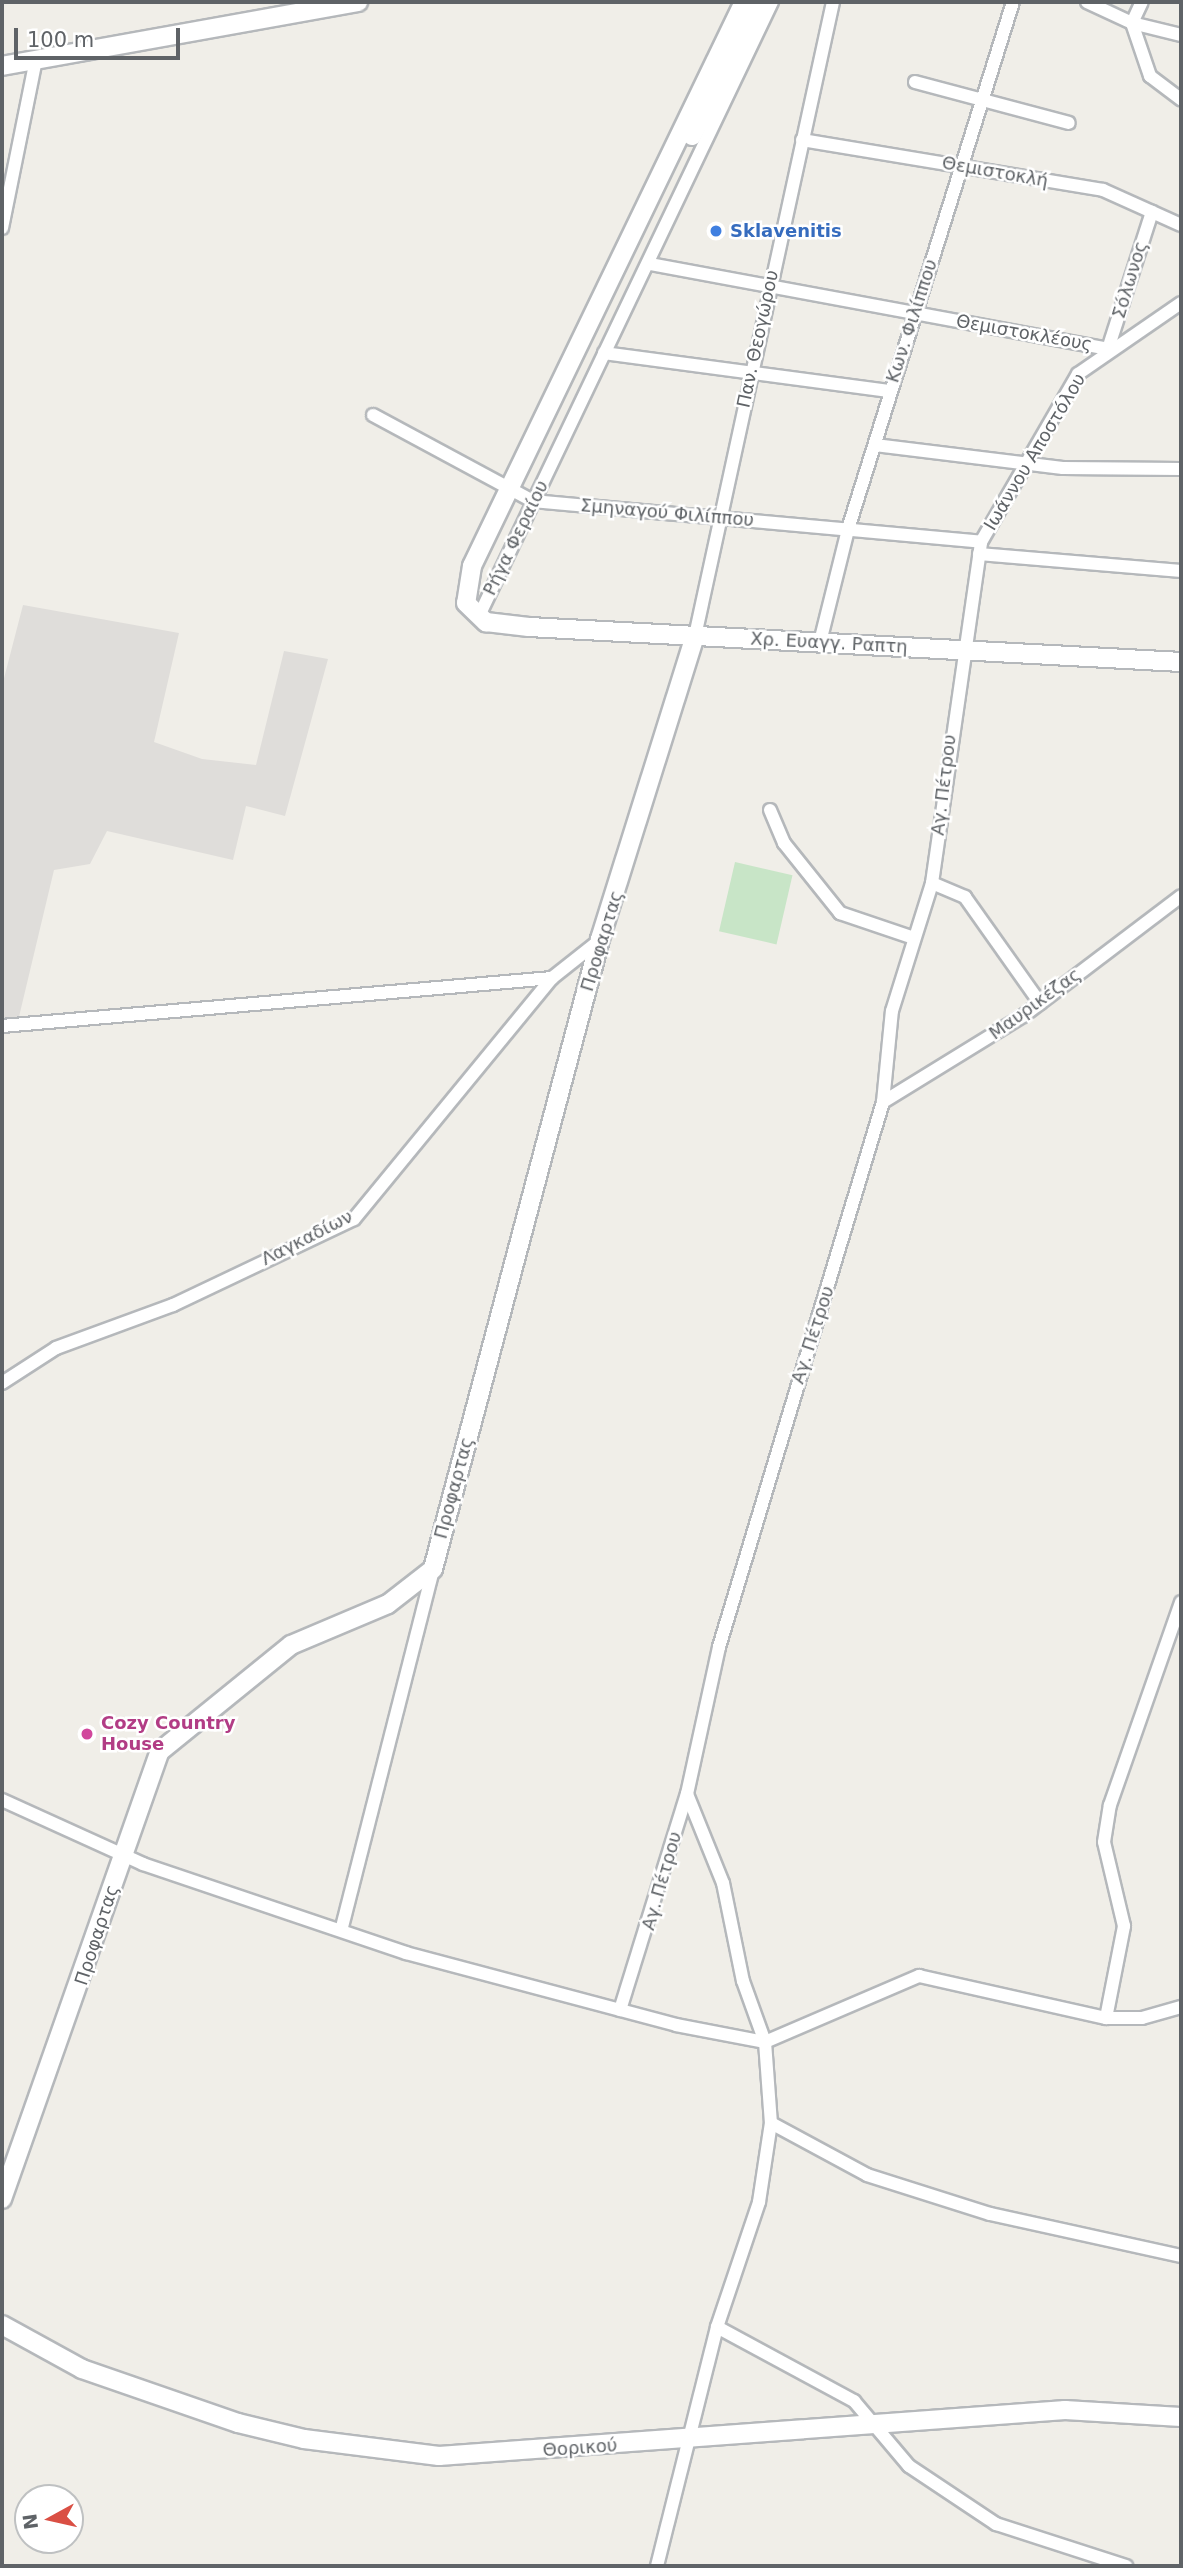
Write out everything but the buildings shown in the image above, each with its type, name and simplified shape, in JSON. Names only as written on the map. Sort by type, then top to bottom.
[{"type":"street","points":[[2,66],[359,2]]},
{"type":"street","name":"Ρήγα Φεραίου","points":[[744,2],[671,163],[465,584],[466,603],[478,618],[604,353],[650,264],[688,172],[772,2]]},
{"type":"street","name":"Ρήγα Φεραίου","points":[[671,163],[681,156],[758,2]]},
{"type":"street","name":"Παν. Θεογώρου","points":[[695,636],[717,518],[752,374],[769,286],[833,2]]},
{"type":"street","name":"Κων. Φιλίππου","points":[[820,642],[849,526],[913,314],[985,98],[1013,2]]},
{"type":"street","points":[[1087,2],[1132,23],[1181,35]]},
{"type":"street","points":[[1142,2],[1132,23],[1150,76],[1181,99]]},
{"type":"street","points":[[2,228],[36,60]]},
{"type":"street","points":[[915,82],[985,98],[1069,123]]},
{"type":"street","name":"Θεμιστοκλή","points":[[802,140],[1103,190],[1181,226]]},
{"type":"street","points":[[671,163],[688,172]]},
{"type":"street","name":"Σόλωνος","points":[[1108,349],[1152,212]]},
{"type":"street","name":"Θεμιστοκλέους","points":[[650,264],[1108,349]]},
{"type":"street","name":"Ιωάννου Αποστόλου","points":[[961,650],[980,548],[1079,374],[1108,349],[1181,303]]},
{"type":"street","points":[[604,353],[890,391]]},
{"type":"street","name":"Σμηναγού Φιλίππου","points":[[373,415],[534,501],[717,518],[849,526],[980,548],[1181,572]]},
{"type":"street","points":[[875,445],[1028,464],[1181,469]]},
{"type":"street","name":"Χρ. Ευαγγ. Ραπτη","points":[[478,618],[529,628],[1181,662]]},
{"type":"street","name":"Προφαρτας","points":[[2,2199],[159,1752],[291,1645],[388,1604],[433,1569],[600,939],[695,636]]},
{"type":"street","name":"Αγ. Πέτρου","points":[[620,2010],[687,1794],[719,1647],[883,1102],[892,1011],[932,883],[961,650]]},
{"type":"street","points":[[770,810],[784,843],[840,913],[914,937]]},
{"type":"street","points":[[932,883],[965,897],[1040,1003]]},
{"type":"street","name":"Μαυρικέζας","points":[[883,1102],[1040,1003],[1181,896]]},
{"type":"street","name":"Λαγκαδίων","points":[[2,1383],[56,1348],[173,1305],[354,1219],[552,978],[600,939]]},
{"type":"street","points":[[2,1026],[552,978]]},
{"type":"street","points":[[342,1927],[433,1569]]},
{"type":"street","points":[[1107,2018],[1124,1926],[1104,1842],[1110,1805],[1181,1602]]},
{"type":"street","points":[[657,2566],[716,2327],[759,2202],[771,2123],[765,2042],[743,1982],[723,1883],[687,1794]]},
{"type":"street","points":[[2,1800],[124,1855],[239,1899],[342,1927],[406,1953],[620,2010],[765,2042],[919,1976],[1107,2018],[1142,2018],[1181,2007]]},
{"type":"street","points":[[771,2123],[878,2179],[1002,2217],[1181,2256]]},
{"type":"street","name":"Θορικού","points":[[3,2324],[82,2369],[177,2405],[304,2439],[439,2456],[690,2440],[1065,2410],[1181,2417]]},
{"type":"street","points":[[716,2327],[826,2382],[877,2425],[908,2466],[996,2524],[1126,2566]]},
{"type":"shaded area","points":[[23,605],[179,633],[154,742],[202,759],[256,765],[284,651],[328,659],[285,816],[246,806],[233,860],[107,831],[90,864],[54,870],[18,1021],[2,1022],[2,686]]},
{"type":"green space","points":[[735,862],[792,875],[777,944],[719,931]]},
{"type":"place","name":"Sklavenitis","points":[[716,231]]},
{"type":"place","name":"Cozy Country House","points":[[87,1734]]}]
